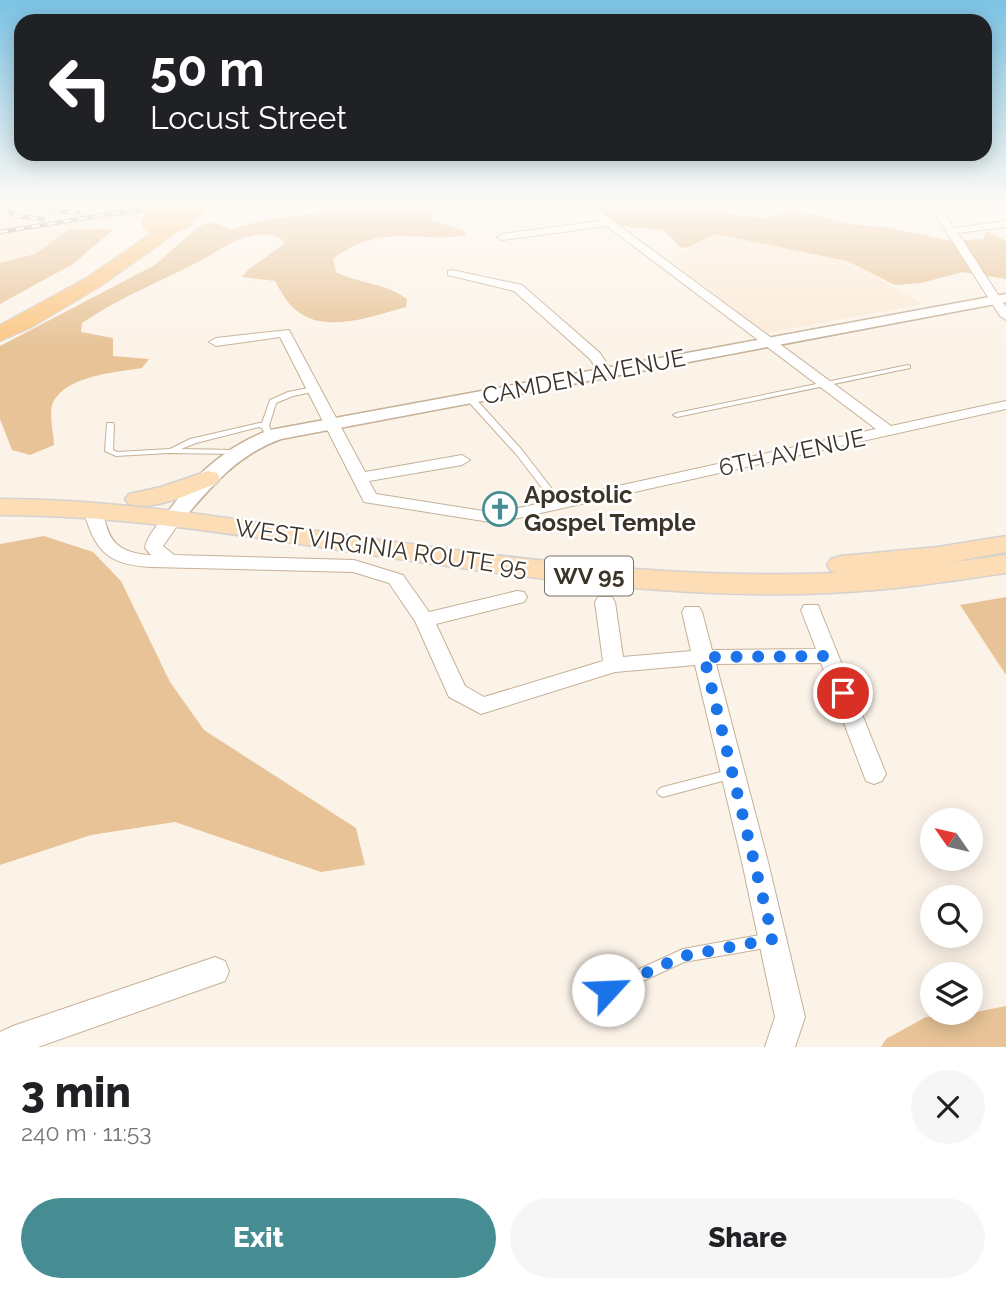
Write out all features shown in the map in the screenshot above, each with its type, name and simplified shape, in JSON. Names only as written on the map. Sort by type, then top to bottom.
[{"type":"highway","points":[[0,316],[113,251]]},
{"type":"highway","points":[[0,334],[40,314],[121,265],[136,251]]},
{"type":"main road","points":[[138,499],[167,494],[208,478]]},
{"type":"main road","name":"WV 95","points":[[0,493],[69,493],[138,499],[180,511]]},
{"type":"main road","name":"WV 95","points":[[0,507],[180,511]]},
{"type":"main road","name":"WEST VIRGINIA ROUTE 95","points":[[180,511],[663,565],[741,568],[828,566],[913,559],[1006,544]]},
{"type":"main road","name":"WEST VIRGINIA ROUTE 95","points":[[180,511],[559,572],[666,583],[746,586],[850,583],[911,578],[1006,564]]},
{"type":"street","points":[[646,251],[889,432]]},
{"type":"street","points":[[965,251],[1000,299],[1006,316]]},
{"type":"street","points":[[452,273],[517,288],[594,356],[606,373]]},
{"type":"street","name":"CAMDEN AVENUE","points":[[180,511],[234,452],[267,431],[333,424],[1000,299]]},
{"type":"street","points":[[216,342],[284,332],[333,424],[358,478],[462,460]]},
{"type":"street","name":"6TH AVENUE","points":[[358,478],[370,498],[496,518],[1006,405]]},
{"type":"street","points":[[92,509],[99,536],[109,549],[135,562],[354,566],[397,579],[424,620],[457,691],[481,706],[614,665],[704,657],[827,656]]},
{"type":"street","points":[[169,561],[154,548],[155,542],[180,511]]},
{"type":"street","points":[[424,620],[517,597]]},
{"type":"street","points":[[605,602],[614,665]]},
{"type":"street","points":[[811,610],[874,774]]},
{"type":"street","points":[[692,612],[734,774],[790,1017],[780,1047]]},
{"type":"street","points":[[2,1047],[23,1037],[215,971]]},
{"type":"lane","points":[[677,415],[908,367]]},
{"type":"lane","points":[[169,451],[193,441],[267,431],[273,402],[314,389]]},
{"type":"lane","points":[[470,398],[519,452],[559,504]]},
{"type":"lane","points":[[110,425],[109,451],[116,454],[169,451],[234,452]]},
{"type":"lane","points":[[663,792],[734,774]]},
{"type":"lane","points":[[583,1002],[683,956],[773,939]]},
{"type":"shaded area","points":[[0,251],[41,251],[35,254],[0,263]]},
{"type":"shaded area","points":[[39,251],[88,251],[73,264],[0,304],[0,263]]},
{"type":"shaded area","points":[[171,251],[218,251],[82,323],[81,332],[113,338],[113,356],[149,359],[142,368],[91,377],[66,388],[57,396],[52,406],[54,445],[30,455],[12,450],[0,419],[0,346],[155,265]]},
{"type":"shaded area","points":[[275,251],[346,251],[333,259],[336,272],[399,294],[407,299],[406,307],[368,318],[340,322],[315,320],[303,315],[290,304],[275,281],[242,277]]},
{"type":"shaded area","points":[[686,251],[798,251],[848,261],[923,304],[766,333],[670,260]]},
{"type":"shaded area","points":[[797,251],[1006,251],[1006,279],[962,272],[921,283],[895,285],[847,261]]},
{"type":"shaded area","points":[[44,536],[93,552],[121,581],[170,682],[204,730],[356,828],[365,865],[321,872],[175,822],[91,835],[0,865],[0,544]]},
{"type":"shaded area","points":[[1006,597],[1006,675],[960,605]]},
{"type":"shaded area","points":[[1006,1006],[1006,1047],[881,1047],[886,1039],[920,1020],[920,1025],[983,1025],[983,1011]]},
{"type":"place","name":"Apostolic Gospel Temple","points":[[500,509]]},
{"type":"route","points":[[608,990],[683,956],[773,939],[704,657],[827,656],[843,693]]}]
